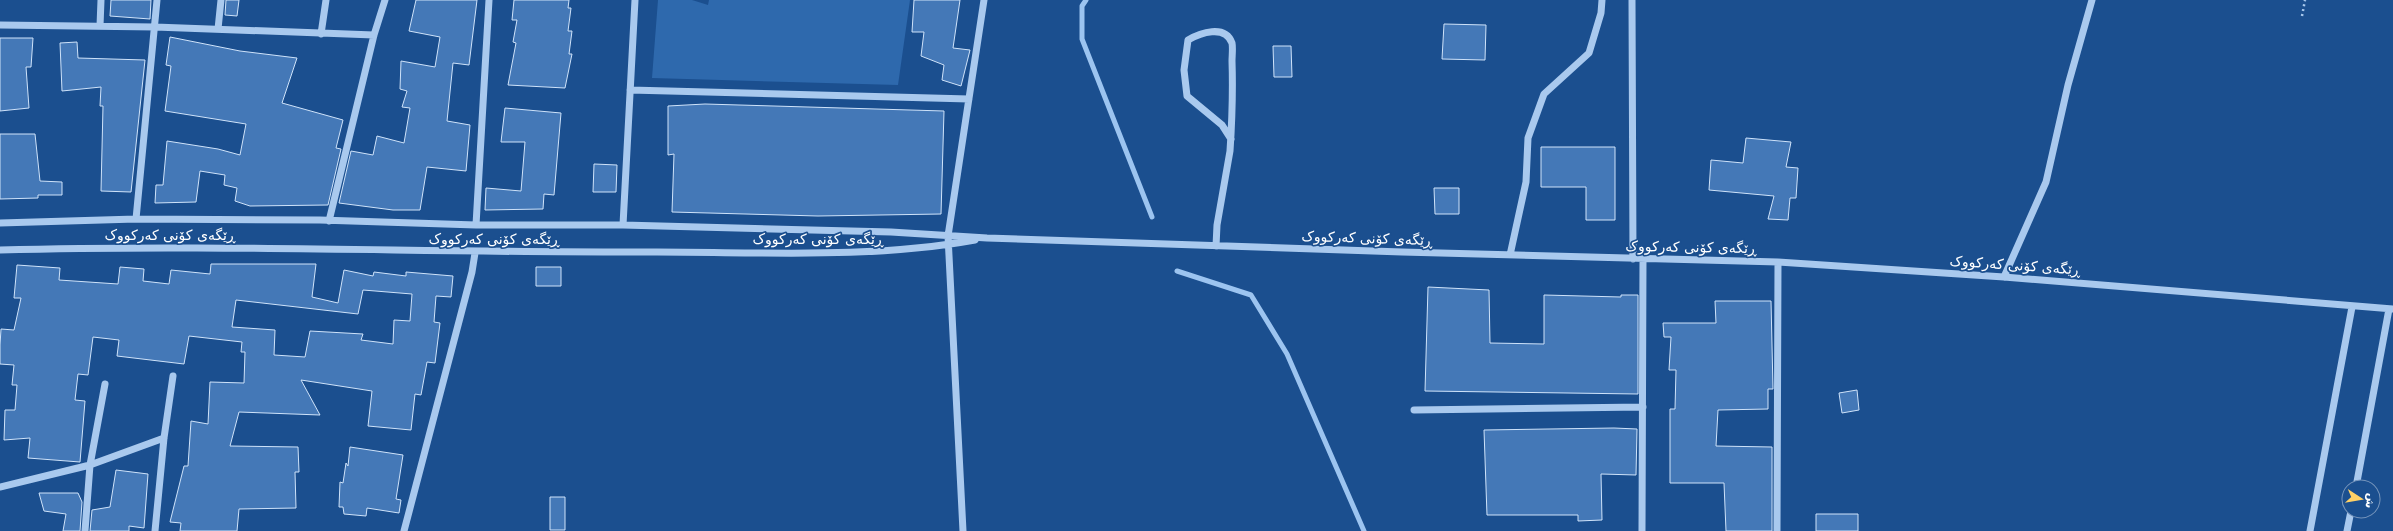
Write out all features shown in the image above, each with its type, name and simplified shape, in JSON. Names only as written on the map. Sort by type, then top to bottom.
[{"type":"street","points":[[100,26],[101,0]]},
{"type":"street","points":[[136,220],[157,0]]},
{"type":"street","points":[[218,29],[220,0]]},
{"type":"street","points":[[321,34],[326,0]]},
{"type":"street","points":[[329,221],[374,35],[385,0]]},
{"type":"street","points":[[476,226],[488,0]]},
{"type":"street","points":[[623,225],[635,0]]},
{"type":"street","points":[[963,531],[950,245],[948,236],[984,0]]},
{"type":"street","points":[[1510,255],[1526,182],[1528,138],[1544,94],[1589,53],[1601,13],[1602,0]]},
{"type":"street","points":[[1632,0],[1632,259]]},
{"type":"street","points":[[2004,276],[2046,182],[2068,85],[2092,0]]},
{"type":"street","points":[[0,25],[155,26],[374,35]]},
{"type":"street","points":[[1216,246],[1217,225],[1225,190],[1231,139],[1232,43],[1226,35],[1214,31],[1201,33],[1188,40],[1184,70],[1187,96],[1222,125],[1231,139]]},
{"type":"street","points":[[630,90],[969,99]]},
{"type":"street","name":"ڕێگەی کۆنی کەرکووک","points":[[0,223],[136,220],[329,221],[476,226],[623,225],[892,232],[987,238],[1216,246],[1778,262],[2004,276],[2352,307],[2391,309]]},
{"type":"street","name":"ڕێگەی کۆنی کەرکووک","points":[[0,250],[129,246],[475,253],[892,252],[950,245],[987,238]]},
{"type":"street","points":[[404,531],[472,272],[475,253]]},
{"type":"street","points":[[1642,531],[1643,259]]},
{"type":"street","points":[[1777,531],[1778,262]]},
{"type":"street","points":[[2310,531],[2352,307]]},
{"type":"street","points":[[2358,479],[2391,309]]},
{"type":"street","points":[[156,531],[164,438],[173,376]]},
{"type":"street","points":[[85,531],[90,465],[105,384]]},
{"type":"street","points":[[1414,410],[1642,407]]},
{"type":"street","points":[[0,488],[90,465],[164,438]]},
{"type":"street","points":[[2347,531],[2349,519]]},
{"type":"path","points":[[2302,16],[2304,0]]},
{"type":"shaded area","points":[[658,0],[692,0],[708,5],[709,0],[910,0],[898,85],[652,78]]},
{"type":"building","points":[[111,0],[151,0],[150,19],[110,16]]},
{"type":"building","points":[[226,0],[239,0],[237,16],[225,15]]},
{"type":"building","points":[[416,0],[477,0],[469,65],[453,63],[447,121],[470,125],[466,171],[427,167],[420,210],[393,210],[339,203],[351,151],[373,155],[377,136],[404,143],[410,108],[402,107],[407,91],[400,89],[401,61],[435,67],[440,37],[409,31]]},
{"type":"building","points":[[514,0],[569,0],[568,8],[571,8],[568,31],[572,31],[569,54],[572,54],[565,88],[508,85],[516,43],[513,42],[517,20],[512,20]]},
{"type":"building","points":[[914,0],[960,0],[953,48],[970,50],[961,86],[942,80],[944,65],[921,56],[924,32],[912,32]]},
{"type":"building","points":[[1444,24],[1486,25],[1485,60],[1442,59]]},
{"type":"building","points":[[170,37],[240,51],[297,58],[282,103],[343,120],[336,148],[341,149],[328,205],[250,206],[235,201],[237,188],[224,185],[225,175],[200,171],[196,202],[155,203],[156,185],[163,185],[167,141],[218,149],[240,155],[246,124],[165,111],[171,66],[166,65]]},
{"type":"building","points":[[0,38],[33,38],[31,67],[26,67],[29,108],[0,111]]},
{"type":"building","points":[[77,42],[78,58],[145,60],[131,192],[101,191],[103,106],[100,106],[101,87],[62,91],[60,43]]},
{"type":"building","points":[[1273,46],[1291,46],[1292,77],[1274,77]]},
{"type":"building","points":[[705,104],[944,111],[941,214],[818,216],[672,212],[674,154],[668,155],[668,106]]},
{"type":"building","points":[[505,108],[561,113],[554,195],[544,194],[543,209],[485,210],[486,188],[521,191],[525,142],[501,142]]},
{"type":"building","points":[[0,134],[35,134],[40,181],[62,182],[62,195],[38,195],[38,198],[0,199]]},
{"type":"building","points":[[1746,138],[1791,142],[1786,167],[1798,168],[1796,198],[1790,198],[1788,220],[1768,219],[1774,196],[1709,190],[1711,160],[1743,163]]},
{"type":"building","points":[[1541,147],[1615,147],[1615,220],[1586,220],[1586,187],[1541,187]]},
{"type":"building","points":[[594,164],[617,165],[616,192],[593,192]]},
{"type":"building","points":[[1434,188],[1459,188],[1459,214],[1435,214]]},
{"type":"building","points":[[211,264],[316,264],[312,297],[338,303],[344,270],[373,276],[374,272],[406,276],[406,272],[453,276],[451,297],[436,296],[434,322],[440,323],[435,363],[427,362],[421,395],[415,394],[411,430],[368,426],[372,391],[301,380],[320,415],[239,412],[230,446],[298,447],[299,472],[295,472],[296,508],[239,509],[237,531],[180,531],[181,523],[170,522],[184,466],[188,466],[191,421],[208,424],[210,382],[244,383],[245,352],[241,352],[242,342],[189,336],[184,364],[117,356],[119,340],[93,337],[88,375],[78,374],[75,400],[85,401],[80,462],[28,458],[30,438],[4,440],[5,410],[15,410],[17,385],[12,385],[14,365],[0,364],[1,329],[14,330],[21,298],[14,298],[17,265],[60,268],[59,280],[118,284],[120,267],[144,269],[143,281],[169,284],[171,270],[210,274]],"holes":[[[363,290],[412,294],[410,321],[394,320],[393,344],[361,340],[363,334],[310,331],[305,357],[274,355],[275,330],[232,327],[236,300],[358,314]]]},
{"type":"building","points":[[536,267],[561,267],[561,286],[536,286]]},
{"type":"building","points":[[1428,287],[1489,290],[1490,343],[1544,344],[1544,295],[1621,297],[1621,295],[1638,295],[1638,394],[1425,391]]},
{"type":"building","points":[[1715,301],[1771,301],[1773,389],[1768,389],[1768,409],[1718,410],[1716,446],[1772,447],[1772,531],[1726,531],[1724,483],[1670,483],[1670,409],[1675,409],[1676,370],[1669,370],[1671,337],[1664,337],[1663,323],[1716,323]]},
{"type":"building","points":[[1857,390],[1859,410],[1842,413],[1839,393]]},
{"type":"building","points":[[1637,429],[1636,475],[1601,474],[1602,520],[1578,521],[1578,515],[1487,515],[1484,430]]},
{"type":"building","points":[[350,447],[403,455],[396,499],[401,500],[399,513],[367,508],[366,516],[344,514],[343,507],[339,507],[340,482],[343,483],[346,463],[348,466]]},
{"type":"building","points":[[116,470],[148,474],[144,528],[129,526],[129,531],[90,531],[92,510],[110,507]]},
{"type":"building","points":[[39,493],[78,493],[82,502],[80,531],[63,531],[66,514],[44,511]]},
{"type":"building","points":[[550,497],[565,497],[565,530],[550,530]]},
{"type":"building","points":[[1816,514],[1858,514],[1858,531],[1816,531]]},
{"type":"waterway","points":[[1086,0],[1082,6],[1082,39],[1152,217]]},
{"type":"waterway","points":[[1177,271],[1251,295],[1287,354],[1364,531]]}]
